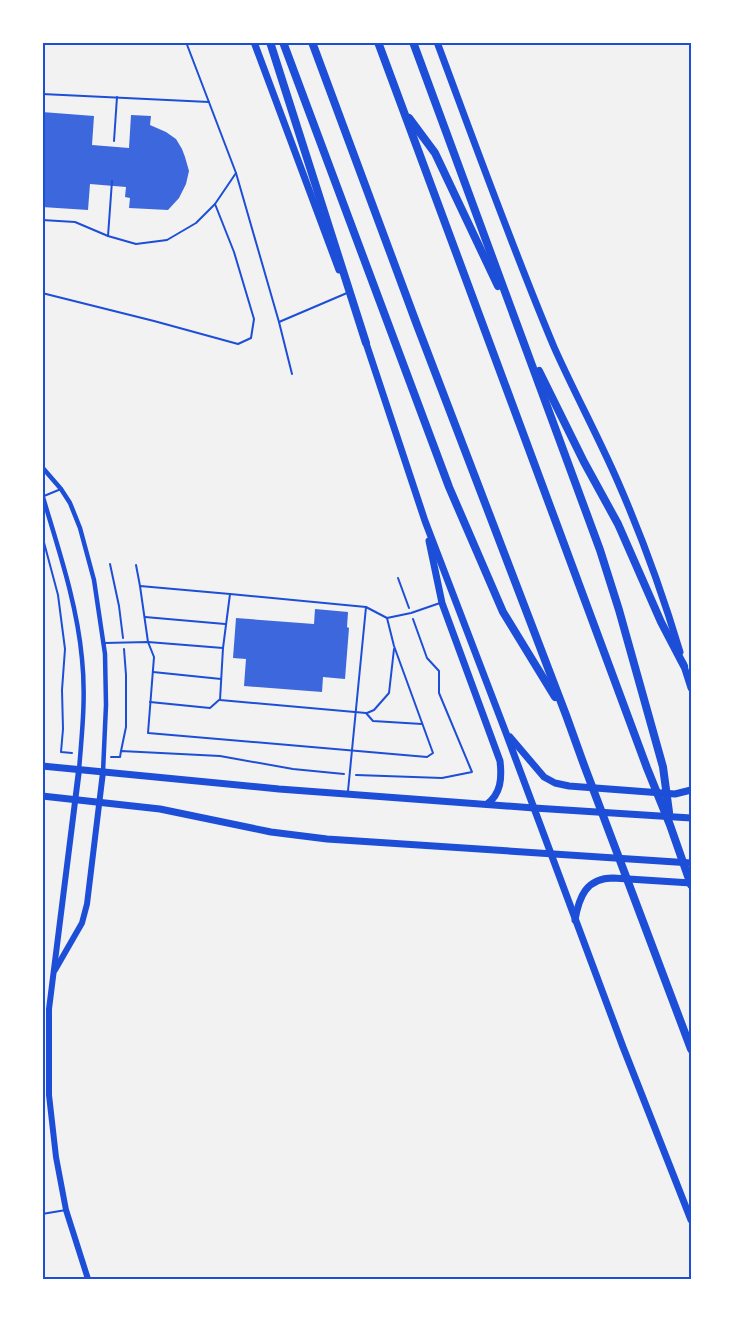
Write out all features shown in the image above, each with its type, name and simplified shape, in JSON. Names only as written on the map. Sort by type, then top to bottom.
[{"type":"highway","points":[[270,42],[366,343]]},
{"type":"highway","points":[[283,42],[449,487],[471,540],[503,612],[566,715]]},
{"type":"highway","points":[[312,42],[691,1049]]},
{"type":"highway","points":[[378,42],[691,884]]},
{"type":"highway","points":[[413,42],[579,491],[620,610],[663,767],[670,825]]},
{"type":"highway","points":[[402,107],[435,153],[584,462],[618,524],[661,622],[684,666]]},
{"type":"main road","points":[[254,42],[366,343],[425,521],[634,1077],[691,1220]]},
{"type":"main road","points":[[437,42],[528,284],[562,363],[618,481],[656,579],[691,688]]},
{"type":"main road","points":[[425,521],[442,603],[500,761],[500,786],[495,797],[487,804]]},
{"type":"main road","points":[[506,733],[544,777],[555,783],[675,794],[691,790]]},
{"type":"main road","points":[[42,766],[279,789],[691,818]]},
{"type":"main road","points":[[42,796],[160,809],[297,836],[691,863]]},
{"type":"main road","points":[[575,920],[584,891],[600,880],[613,878],[691,884]]},
{"type":"street","points":[[42,467],[70,503],[87,553],[104,644],[106,705],[104,772],[87,904],[82,923],[53,974]]},
{"type":"street","points":[[42,496],[66,573],[80,639],[84,679],[79,770],[53,974],[46,1009],[49,1095],[56,1157],[66,1210],[88,1279]]},
{"type":"lane","points":[[186,42],[236,173],[292,374]]},
{"type":"lane","points":[[42,94],[209,102]]},
{"type":"lane","points":[[114,141],[117,97]]},
{"type":"lane","points":[[42,220],[75,222],[108,236],[136,244],[167,240],[196,223],[215,204],[236,173]]},
{"type":"lane","points":[[108,236],[112,181]]},
{"type":"lane","points":[[42,294],[238,344],[251,338],[254,319],[234,252],[215,204]]},
{"type":"lane","points":[[279,322],[347,292]]},
{"type":"lane","points":[[42,496],[61,489]]},
{"type":"lane","points":[[136,565],[148,642],[154,657],[148,733],[427,758],[433,753],[394,646],[387,618]]},
{"type":"lane","points":[[140,586],[366,607],[387,618],[442,603]]},
{"type":"lane","points":[[150,702],[210,708],[219,700],[230,594]]},
{"type":"lane","points":[[348,794],[366,607]]},
{"type":"lane","points":[[144,617],[226,624]]},
{"type":"lane","points":[[104,644],[148,642],[223,648]]},
{"type":"lane","points":[[219,700],[366,713],[374,710],[390,693],[394,646]]},
{"type":"lane","points":[[153,672],[221,678]]},
{"type":"lane","points":[[366,713],[373,721],[422,724]]},
{"type":"lane","points":[[42,1214],[66,1210]]},
{"type":"path","points":[[42,535],[58,595],[64,649],[61,752],[80,754]]},
{"type":"path","points":[[104,756],[120,758],[126,727],[126,675],[123,642],[119,606],[110,564]]},
{"type":"path","points":[[121,751],[220,756],[293,769],[349,774],[442,778],[472,772],[439,693],[439,671],[427,658],[398,578]]},
{"type":"building","points":[[42,112],[94,116],[92,145],[129,148],[131,115],[151,116],[150,125],[176,139],[185,157],[189,171],[179,198],[168,210],[129,208],[130,198],[125,197],[126,187],[90,184],[88,210],[42,207]]},
{"type":"building","points":[[315,609],[348,612],[345,679],[323,677],[322,692],[244,686],[246,659],[233,658],[236,618],[314,624]]}]
